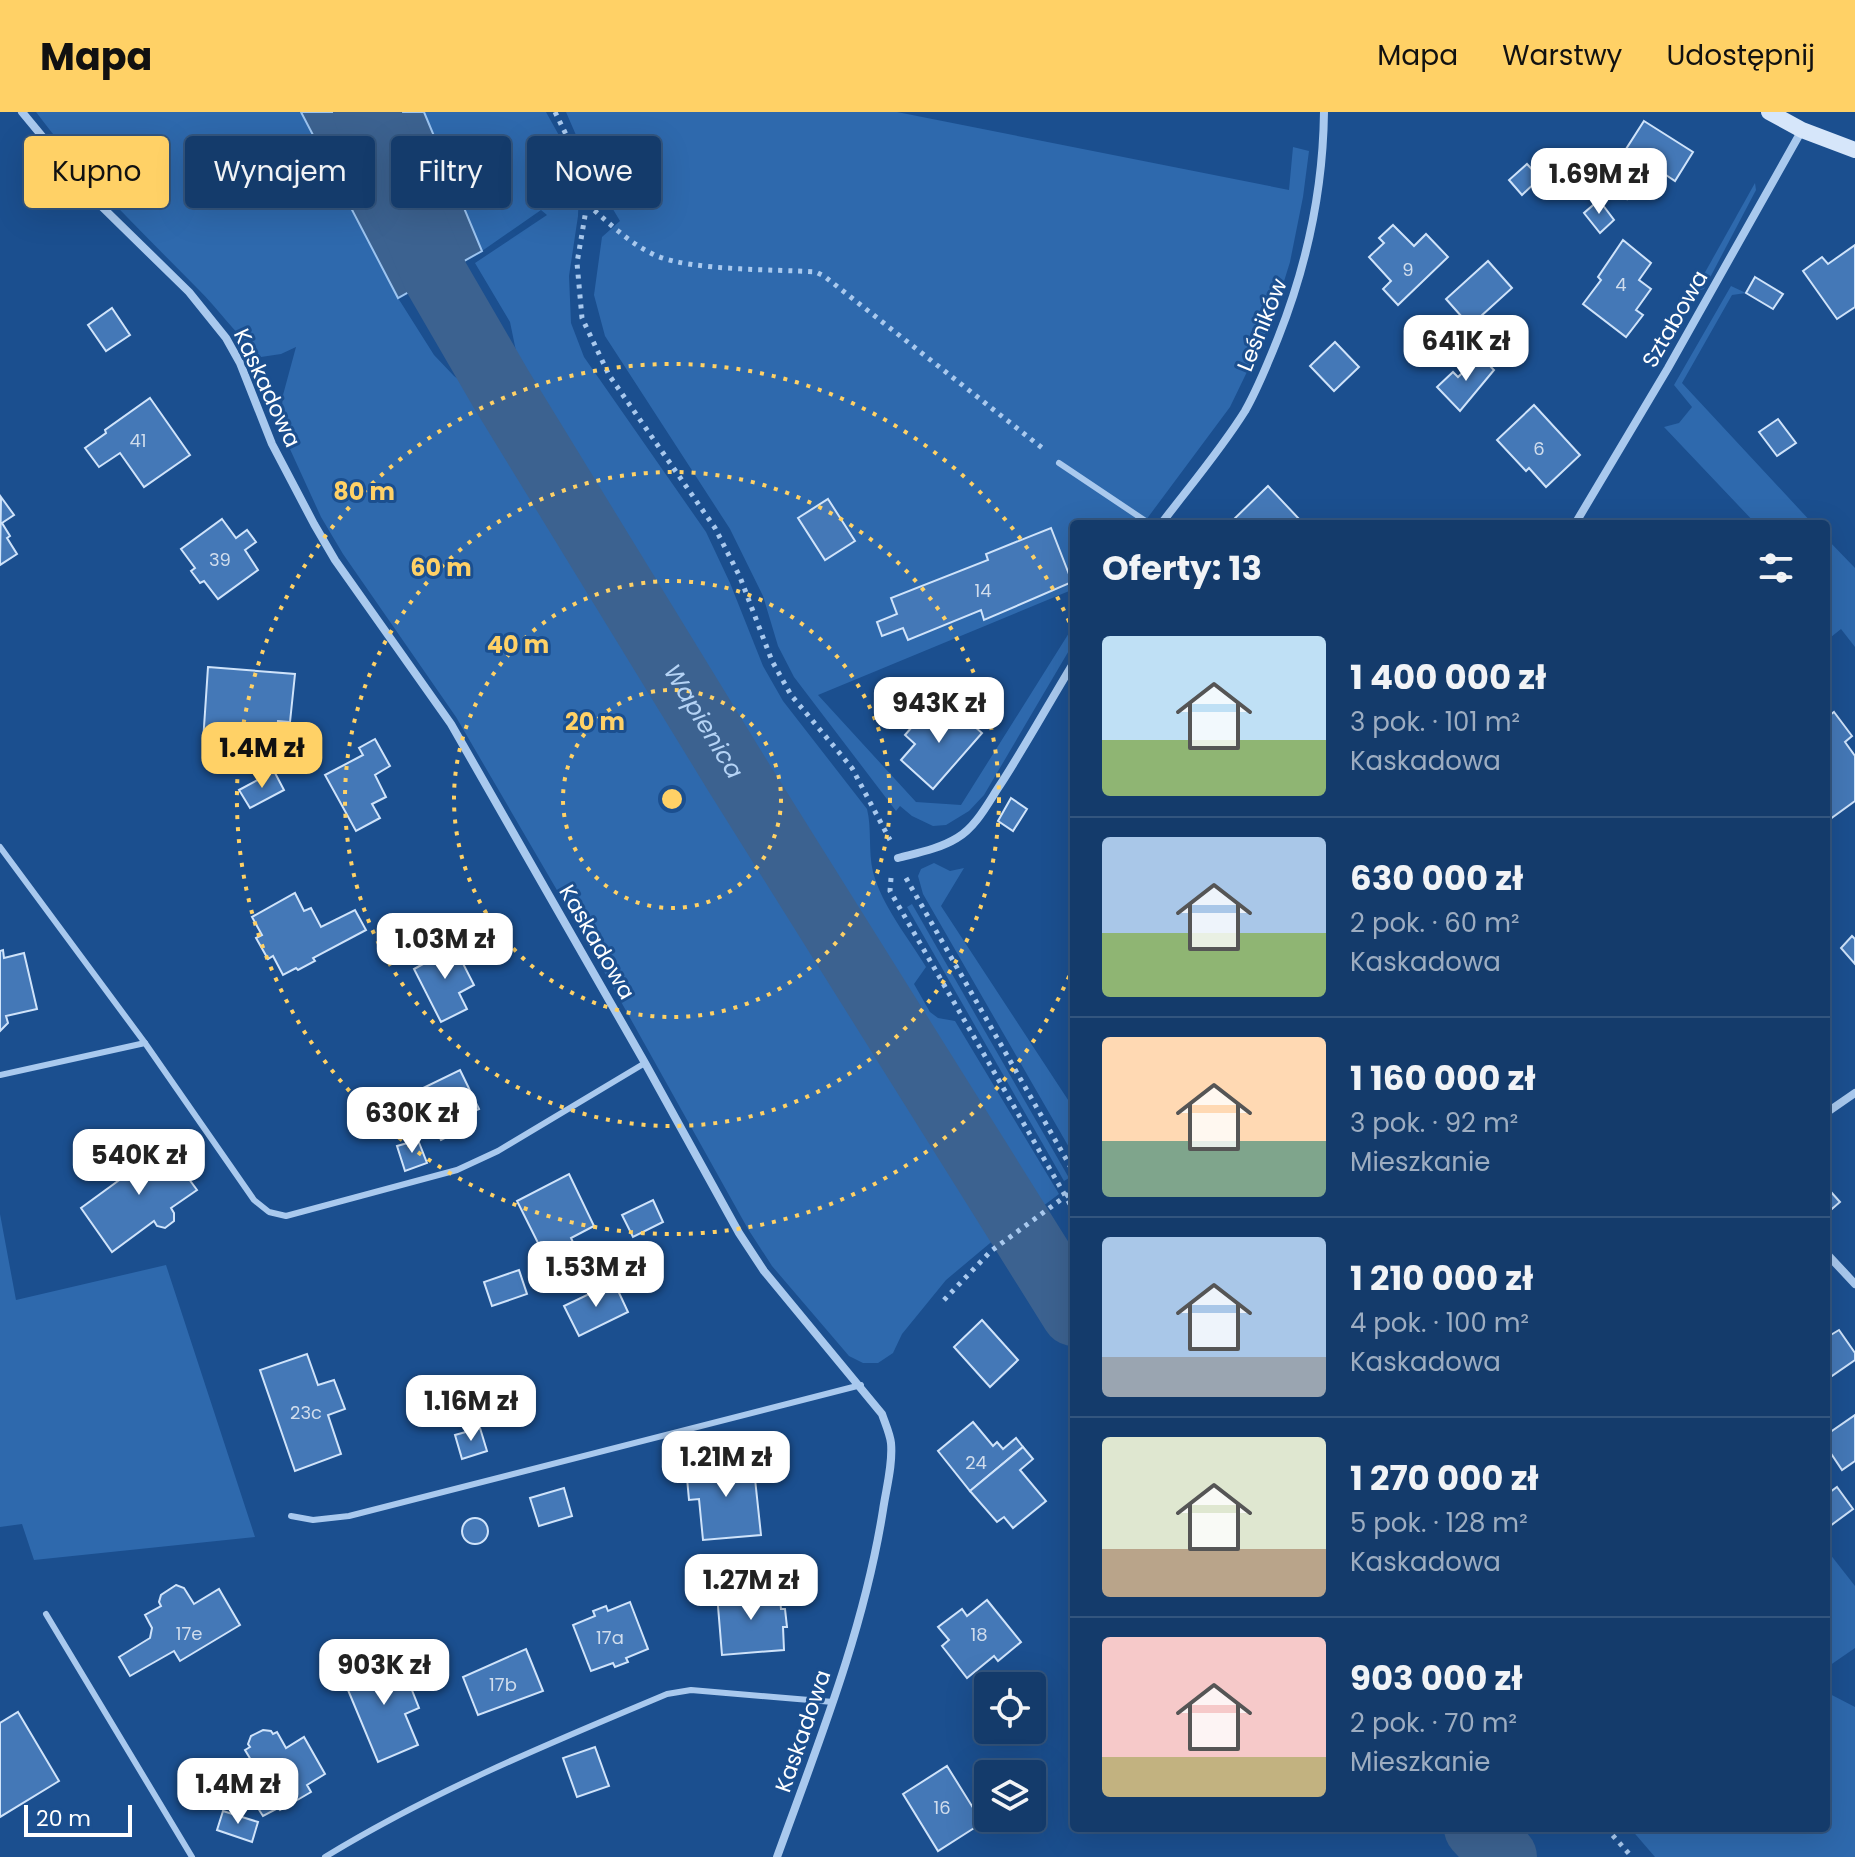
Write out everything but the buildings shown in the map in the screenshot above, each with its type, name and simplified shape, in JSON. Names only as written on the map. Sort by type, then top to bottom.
[{"type":"street","name":"Kaskadowa","points":[[22,112],[94,199],[189,292],[226,338],[240,363],[272,444],[314,524],[335,560],[451,724],[739,1233],[764,1271],[882,1414],[891,1443],[890,1465],[868,1588],[833,1702],[777,1857]]},
{"type":"street","name":"Leśników","points":[[1164,520],[1246,409],[1272,354],[1303,267],[1313,224],[1324,152],[1324,112]]},
{"type":"street","points":[[1769,112],[1802,130],[1855,150]]},
{"type":"street","name":"Sztabowa","points":[[1577,520],[1668,368],[1802,130]]},
{"type":"street","points":[[898,858],[939,847],[959,837],[970,827],[1026,745],[1070,669]]},
{"type":"street","points":[[1830,1110],[1855,1093]]},
{"type":"street","points":[[1830,1257],[1855,1284]]},
{"type":"lane","points":[[1059,463],[1144,520]]},
{"type":"lane","points":[[0,847],[145,1043],[254,1200],[269,1212],[286,1216],[457,1170],[498,1151],[645,1063]]},
{"type":"lane","points":[[0,1075],[145,1043]]},
{"type":"lane","points":[[291,1516],[313,1520],[349,1516],[861,1385]]},
{"type":"lane","points":[[46,1614],[192,1857]]},
{"type":"lane","points":[[325,1857],[378,1824],[517,1757],[667,1694],[691,1690],[833,1702]]},
{"type":"path","points":[[555,112],[567,136]]},
{"type":"path","points":[[586,208],[577,263],[582,318],[609,375],[715,528],[740,577],[772,661],[791,695],[852,768],[886,828],[914,896],[949,951],[1070,1166]]},
{"type":"path","points":[[592,208],[620,232],[656,255],[689,264],[816,272],[824,276],[1059,463]]},
{"type":"path","points":[[898,858],[891,876],[890,891],[1070,1204]]},
{"type":"path","points":[[944,1300],[981,1261],[1070,1193]]},
{"type":"path","points":[[1610,1832],[1632,1857]]},
{"type":"shaded area","points":[[36,112],[301,112],[314,136],[185,136],[185,208],[351,208],[398,298],[434,355],[454,376],[491,405],[609,601],[1008,1228],[946,1280],[902,1334],[893,1353],[878,1363],[863,1363],[849,1356],[772,1266],[456,717],[343,554],[321,517],[284,436],[281,418],[283,395],[296,347],[281,354],[261,357],[119,208],[169,208],[169,136],[54,136]]},
{"type":"shaded area","points":[[301,112],[424,112],[434,136],[391,136],[391,208],[464,208],[482,251],[398,298],[351,208],[375,208],[375,136],[314,136]]},
{"type":"shaded area","points":[[424,112],[546,112],[559,136],[527,136],[527,208],[578,208],[569,276],[571,323],[584,357],[706,532],[763,666],[783,701],[867,809],[877,885],[926,967],[914,984],[930,1012],[938,1018],[955,1021],[1059,1194],[1026,1219],[523,385],[510,322],[475,263],[547,215],[541,210],[482,251],[464,208],[511,208],[511,136],[434,136]]},
{"type":"shaded area","points":[[566,112],[897,112],[1289,190],[1293,147],[1309,151],[1290,262],[1272,320],[1230,407],[1146,520],[1070,520],[1070,591],[818,695],[916,802],[961,805],[1070,631],[1070,649],[984,795],[969,811],[946,825],[933,826],[900,806],[896,811],[794,677],[778,646],[763,596],[730,529],[605,336],[594,295],[602,237],[620,221],[612,208],[661,208],[661,136],[576,136]]},
{"type":"shaded area","points":[[1755,183],[1756,190],[1704,289],[1694,292]]},
{"type":"shaded area","points":[[1731,286],[1746,293],[1732,295],[1682,383],[1809,520],[1752,520],[1664,427],[1679,423],[1692,407],[1674,385]]},
{"type":"shaded area","points":[[1830,542],[1855,568],[1855,647],[1841,629],[1830,638]]},
{"type":"shaded area","points":[[934,863],[950,871],[964,868],[941,906],[1070,1103],[1070,1149],[923,894],[918,876],[921,869]]},
{"type":"shaded area","points":[[912,904],[1069,1178],[1064,1181],[907,907]]},
{"type":"shaded area","points":[[0,1214],[16,1300],[166,1265],[255,1537],[34,1560],[22,1524],[0,1527]]},
{"type":"shaded area","points":[[1830,1554],[1855,1586],[1855,1648],[1830,1665]]},
{"type":"shaded area","points":[[1830,1694],[1855,1707],[1855,1857],[1655,1857],[1633,1832],[1830,1832]]},
{"type":"waterway","name":"Wapienica","points":[[366,112],[436,277],[501,389],[736,773],[1070,1307]]},
{"type":"waterway","name":"Wapienica","points":[[1481,1832],[1504,1857]]}]
